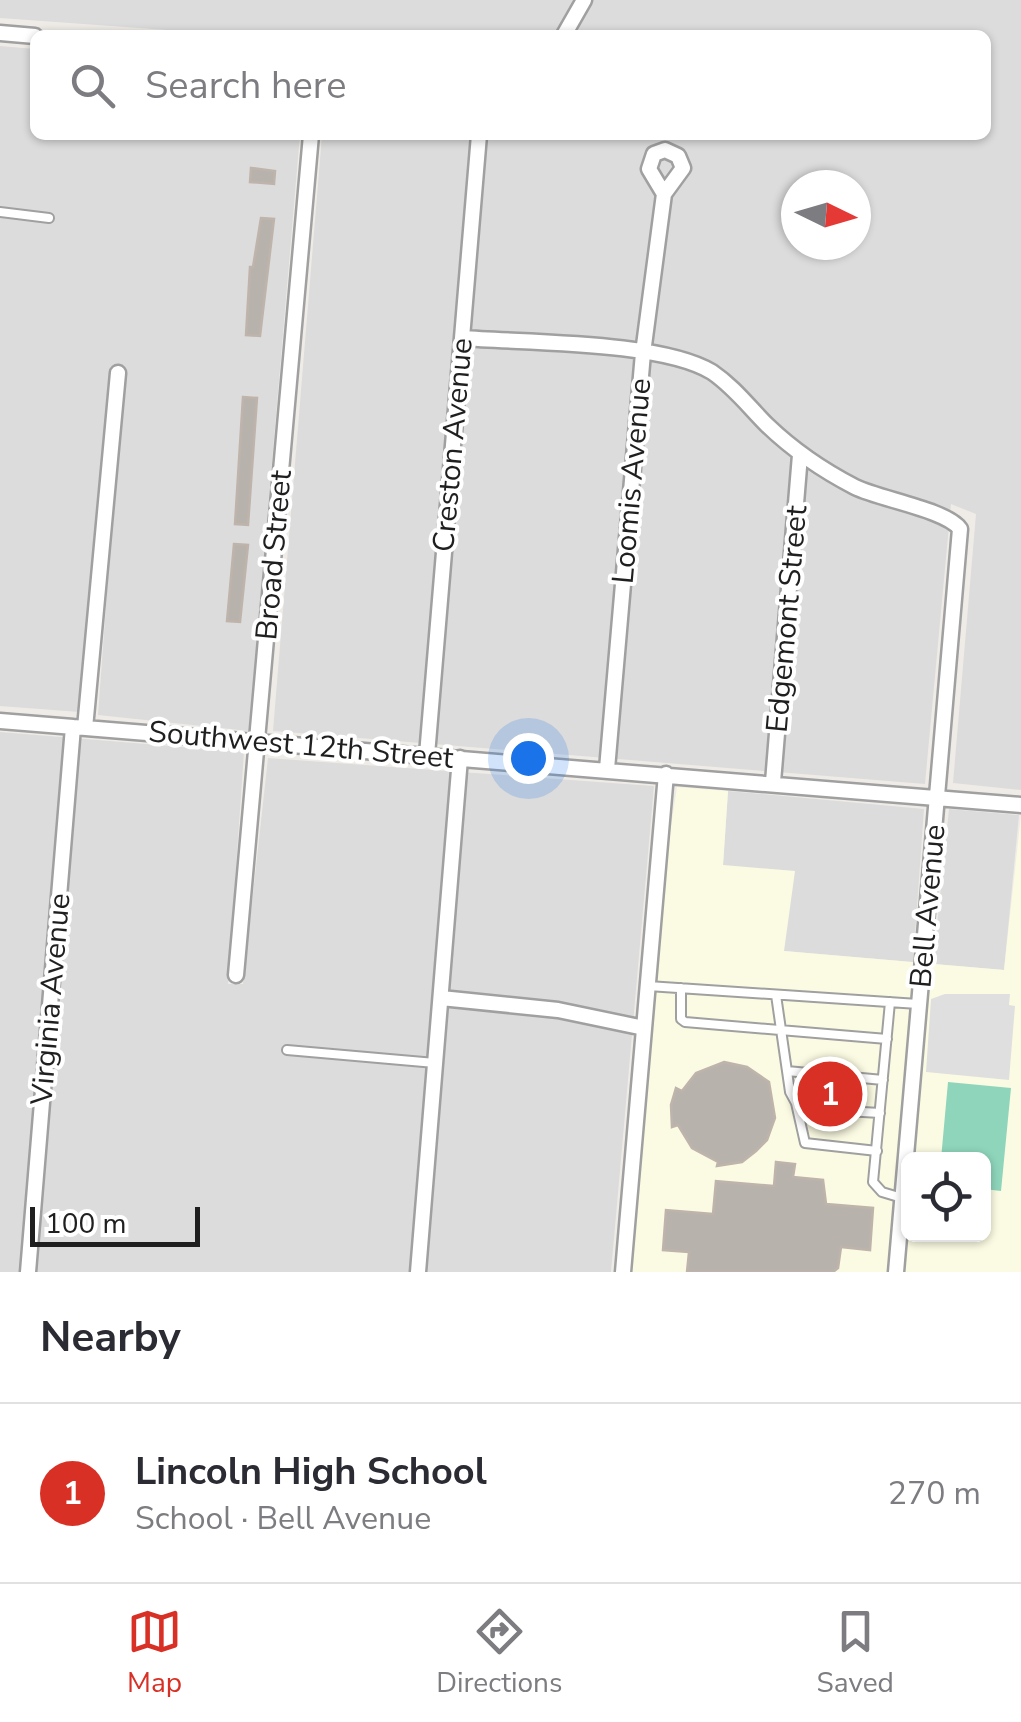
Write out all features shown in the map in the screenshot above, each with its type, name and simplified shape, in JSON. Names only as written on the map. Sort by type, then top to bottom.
[{"type":"street","points":[[567,30],[584,0]]},
{"type":"street","points":[[0,34],[30,36]]},
{"type":"street","name":"Broad Street","points":[[236,975],[310,140]]},
{"type":"street","name":"Creston Avenue","points":[[426,755],[479,140]]},
{"type":"street","name":"Loomis Avenue","points":[[607,769],[643,353],[664,194]]},
{"type":"street","points":[[462,338],[673,356],[714,374],[800,455]]},
{"type":"street","name":"Virginia Avenue","points":[[28,1272],[79,727],[118,373]]},
{"type":"street","name":"Bell Avenue","points":[[800,455],[859,489],[951,519],[962,540],[907,1152]]},
{"type":"street","name":"Edgemont Street","points":[[773,782],[800,455]]},
{"type":"street","name":"Southwest 12th Street","points":[[0,721],[1021,804]]},
{"type":"street","points":[[418,1272],[460,758]]},
{"type":"street","points":[[623,1272],[666,774]]},
{"type":"street","points":[[441,998],[558,1010],[644,1028]]},
{"type":"street","name":"Bell Avenue","points":[[896,1272],[901,1219]]},
{"type":"lane","points":[[0,212],[49,218]]},
{"type":"lane","points":[[648,986],[919,1004]]},
{"type":"lane","points":[[681,988],[681,1019],[685,1022],[887,1040]]},
{"type":"lane","points":[[776,995],[798,1130],[805,1143],[876,1151]]},
{"type":"lane","points":[[890,1002],[876,1188],[901,1197]]},
{"type":"lane","points":[[287,1050],[435,1063]]},
{"type":"lane","points":[[787,1071],[883,1080]]},
{"type":"lane","points":[[796,1103],[811,1109],[880,1113]]},
{"type":"shaded area","points":[[0,0],[1021,0],[1021,790],[953,783],[976,514],[951,504],[925,784],[273,731],[322,140],[991,140],[991,30],[167,30],[0,18]]},
{"type":"shaded area","points":[[0,46],[30,49],[30,140],[300,140],[249,731],[98,715],[122,387],[108,386],[79,712],[0,706]]},
{"type":"shaded area","points":[[0,732],[244,752],[228,984],[243,984],[268,758],[654,786],[611,1272],[0,1272]]},
{"type":"shaded area","points":[[677,787],[728,791],[723,865],[795,871],[784,951],[1004,970],[1021,815],[1021,1272],[623,1272],[650,964]]},
{"type":"shaded area","points":[[728,791],[924,809],[913,962],[784,951],[723,865]]},
{"type":"shaded area","points":[[949,809],[1019,815],[1004,970],[933,964]]},
{"type":"shaded area","points":[[945,994],[1010,994],[1009,1005],[1015,1006],[1009,1080],[926,1072],[931,999]]},
{"type":"green space","points":[[948,1082],[1011,1088],[1001,1191],[991,1190],[991,1152],[942,1152]]},
{"type":"building","points":[[251,168],[275,171],[274,184],[250,182]]},
{"type":"building","points":[[261,218],[274,219],[260,336],[246,335],[250,267]]},
{"type":"building","points":[[243,397],[257,398],[248,525],[235,524]]},
{"type":"building","points":[[234,544],[248,545],[240,622],[227,621]]},
{"type":"building","points":[[724,1062],[747,1067],[769,1082],[775,1118],[767,1140],[756,1151],[742,1162],[717,1166],[718,1162],[692,1148],[678,1125],[672,1127],[671,1105],[676,1088],[682,1091],[696,1073]]},
{"type":"building","points":[[776,1162],[795,1164],[793,1177],[823,1180],[826,1204],[873,1208],[870,1250],[841,1247],[838,1268],[833,1272],[687,1272],[689,1252],[663,1250],[666,1210],[713,1214],[716,1181],[774,1186]]},
{"type":"place","name":"Lincoln High School","points":[[830,1094]]}]
